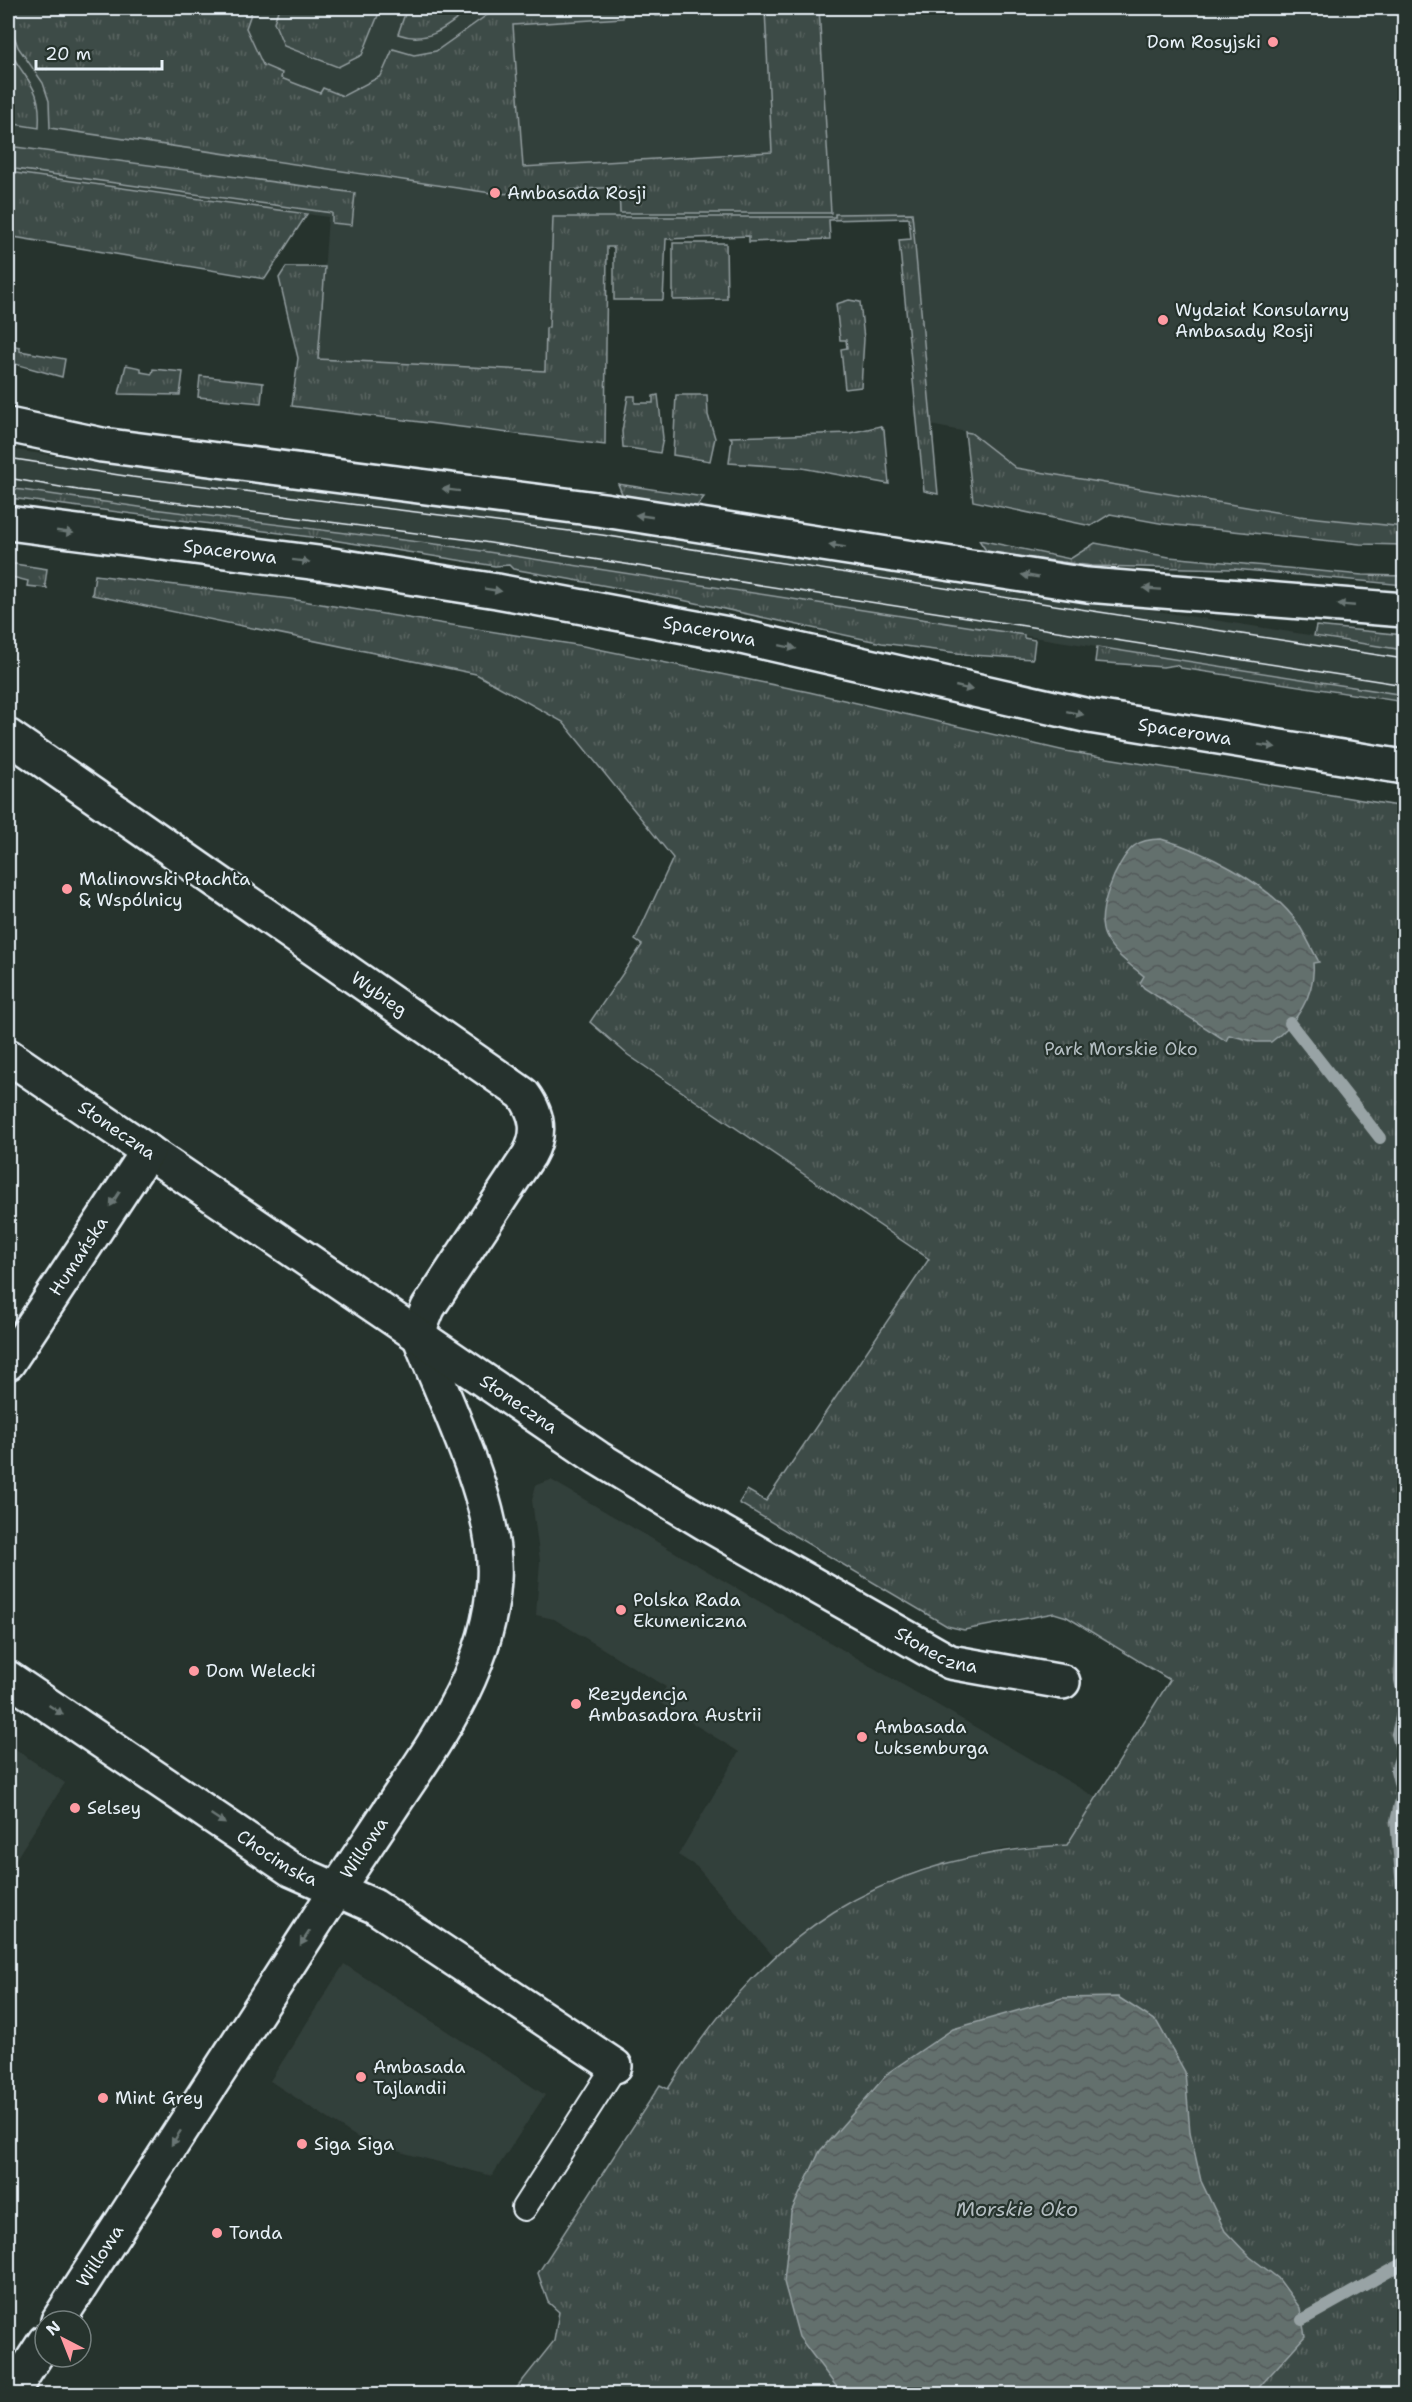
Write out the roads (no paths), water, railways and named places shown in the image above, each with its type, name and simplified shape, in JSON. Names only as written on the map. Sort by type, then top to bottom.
[{"type":"street","points":[[8,425],[113,446],[616,512],[1088,585],[1404,610]]},
{"type":"street","name":"Spacerowa","points":[[8,523],[315,563],[509,593],[773,644],[1089,716],[1404,767]]},
{"type":"street","name":"Wybieg","points":[[8,736],[523,1094],[532,1106],[536,1118],[535,1144],[428,1308],[418,1333]]},
{"type":"street","name":"Słoneczna","points":[[8,1056],[608,1464],[705,1523],[950,1662],[1063,1682]]},
{"type":"street","name":"Humańska","points":[[8,1364],[148,1151]]},
{"type":"street","name":"Willowa","points":[[66,2309],[446,1725],[467,1687],[482,1651],[491,1614],[495,1577],[488,1516],[418,1333]]},
{"type":"street","name":"Chocimska","points":[[8,1678],[292,1869],[374,1906],[615,2066]]},
{"type":"street","points":[[11,2394],[33,2360]]},
{"type":"lane","points":[[524,2208],[615,2066]]},
{"type":"water","points":[[1161,839],[1196,851],[1251,881],[1282,905],[1304,934],[1319,962],[1313,963],[1308,997],[1296,1017],[1271,1042],[1256,1042],[1229,1035],[1226,1041],[1144,988],[1140,983],[1144,976],[1117,953],[1108,942],[1103,926],[1103,915],[1109,888],[1120,863],[1137,844],[1147,840]]},
{"type":"water","name":"Morskie Oko","points":[[1118,1997],[1157,2022],[1185,2072],[1190,2132],[1201,2181],[1225,2231],[1250,2257],[1278,2278],[1300,2308],[1305,2336],[1253,2394],[842,2394],[799,2337],[784,2282],[791,2212],[820,2151],[889,2072],[953,2029],[1062,1998]]},
{"type":"waterway","points":[[1290,1023],[1380,1138]]},
{"type":"waterway","points":[[1404,1556],[1400,1680],[1404,1700]]},
{"type":"waterway","points":[[1402,1887],[1396,1821],[1402,1795],[1396,1770],[1402,1753],[1397,1734],[1404,1705]]},
{"type":"waterway","points":[[1302,2320],[1404,2263]]},
{"type":"tram line","points":[[8,458],[132,477],[602,535],[1404,659]]},
{"type":"tram line","points":[[8,478],[78,490],[471,540],[1404,685]]},
{"type":"place","name":"Dom Rosyjski","points":[[1273,42]]},
{"type":"place","name":"Ambasada Rosji","points":[[495,193]]},
{"type":"place","name":"Wydział Konsularny Ambasady Rosji","points":[[1163,320]]},
{"type":"place","name":"Malinowski Płachta & Wspólnicy","points":[[67,889]]},
{"type":"place","name":"Polska Rada Ekumeniczna","points":[[621,1610]]},
{"type":"place","name":"Dom Welecki","points":[[194,1671]]},
{"type":"place","name":"Rezydencja Ambasadora Austrii","points":[[576,1704]]},
{"type":"place","name":"Ambasada Luksemburga","points":[[862,1737]]},
{"type":"place","name":"Selsey","points":[[75,1808]]},
{"type":"place","name":"Ambasada Tajlandii","points":[[361,2077]]},
{"type":"place","name":"Mint Grey","points":[[103,2098]]},
{"type":"place","name":"Siga Siga","points":[[302,2144]]},
{"type":"place","name":"Tonda","points":[[217,2233]]},
{"type":"park label","name":"Park Morskie Oko","points":[[1121,1049]]}]
